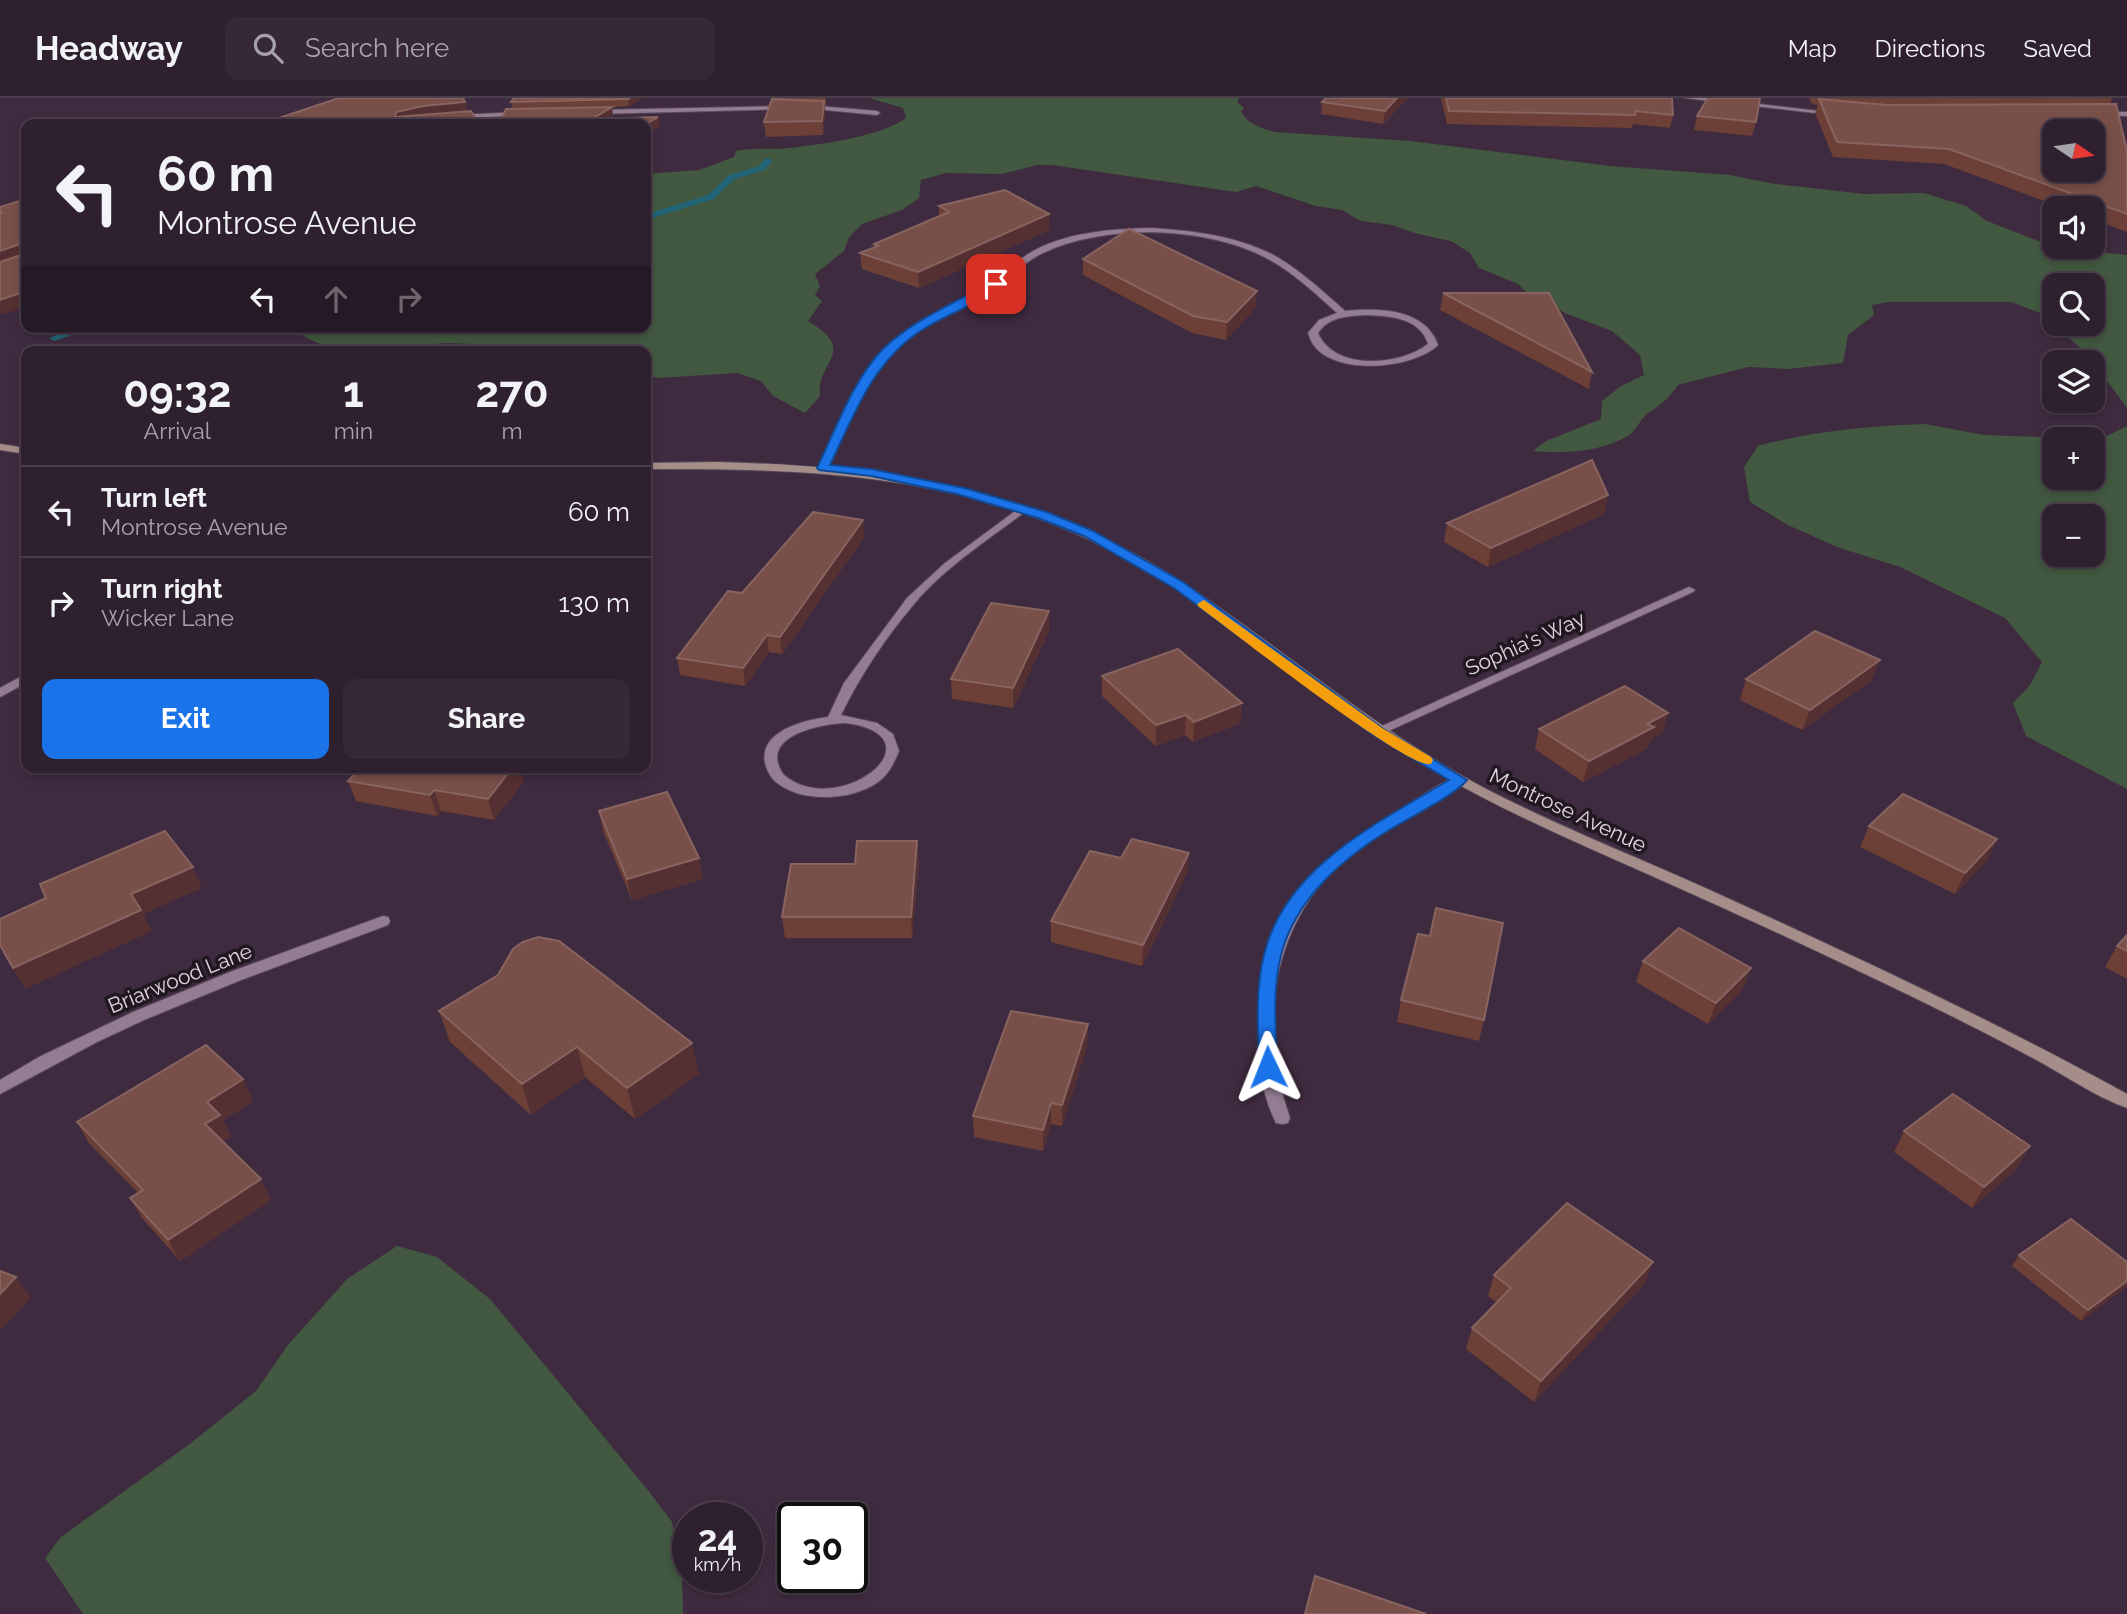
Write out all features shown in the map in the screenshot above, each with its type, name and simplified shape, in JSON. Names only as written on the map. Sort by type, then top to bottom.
[{"type":"main road","points":[[0,447],[21,450]]},
{"type":"main road","name":"Montrose Avenue","points":[[651,466],[739,464],[823,468],[917,481],[1023,509],[1088,534],[1147,565],[1178,585],[1377,731],[1460,780],[1544,822],[1874,973],[2074,1072],[2127,1102]]},
{"type":"street","points":[[722,108],[725,98]]},
{"type":"street","points":[[1689,98],[1844,114]]},
{"type":"street","points":[[589,112],[789,107]]},
{"type":"street","points":[[803,107],[877,113]]},
{"type":"street","points":[[445,118],[523,114]]},
{"type":"street","points":[[2089,114],[2127,114]]},
{"type":"street","points":[[823,468],[864,384],[893,345],[917,328],[983,294],[1026,259],[1051,246],[1089,236],[1132,232],[1179,233],[1227,240],[1264,253],[1281,263],[1343,314],[1373,312],[1409,319],[1423,326],[1432,335],[1433,345],[1420,356],[1403,362],[1369,363],[1340,357],[1316,343],[1313,333],[1325,319],[1343,314]]},
{"type":"street","points":[[833,719],[850,683],[911,600],[949,565],[1023,509]]},
{"type":"street","name":"Sophia's Way","points":[[1377,731],[1689,590]]},
{"type":"street","points":[[0,693],[21,681]]},
{"type":"street","points":[[833,719],[866,723],[888,738],[892,745],[891,759],[882,773],[854,789],[830,793],[795,788],[779,778],[774,772],[771,758],[777,744],[800,726],[833,719]]},
{"type":"street","points":[[1282,1118],[1268,1067],[1266,1010],[1272,955],[1282,928],[1311,885],[1331,863],[1377,830],[1460,780]]},
{"type":"street","name":"Briarwood Lane","points":[[0,1088],[75,1046],[139,1015],[383,921]]},
{"type":"green space","points":[[869,98],[1239,98],[1237,102],[1244,108],[1241,111],[1247,120],[1275,132],[1410,141],[1610,166],[1730,175],[1775,184],[1864,194],[1924,193],[1966,206],[1987,221],[2042,242],[2042,259],[2105,259],[2105,253],[2127,255],[2127,408],[2105,378],[2105,350],[2083,350],[2067,336],[2105,336],[2105,273],[2042,273],[2042,314],[2011,302],[1888,302],[1872,305],[1874,315],[1848,335],[1843,363],[1788,369],[1748,367],[1678,385],[1668,398],[1619,441],[1582,450],[1533,451],[1546,441],[1601,419],[1602,401],[1621,386],[1644,375],[1640,355],[1612,331],[1565,313],[1531,296],[1518,284],[1479,268],[1470,253],[1451,241],[1392,225],[1361,221],[1342,210],[1316,206],[1256,186],[1236,192],[1052,165],[1037,165],[1002,174],[946,173],[921,180],[919,198],[902,210],[862,224],[849,237],[844,251],[815,274],[820,286],[815,295],[822,301],[808,321],[823,332],[831,341],[833,349],[820,384],[820,396],[805,413],[773,396],[761,381],[737,373],[658,378],[651,376],[651,346],[475,346],[450,343],[429,346],[328,346],[300,333],[651,333],[651,174],[699,170],[734,157],[736,151],[783,149],[834,142],[895,125],[906,118],[903,108]]},
{"type":"green space","points":[[1925,424],[1984,435],[2042,437],[2042,490],[2105,490],[2105,437],[2127,426],[2127,789],[2026,736],[2013,703],[2030,685],[2042,662],[2005,618],[1900,567],[1837,547],[1788,525],[1750,502],[1744,467],[1758,446],[1820,433]]},
{"type":"green space","points":[[397,1246],[437,1257],[490,1299],[672,1522],[672,1593],[683,1593],[683,1614],[83,1614],[45,1558],[61,1537],[191,1443],[256,1391],[288,1345],[347,1279]]},
{"type":"building","points":[[339,98],[463,98],[465,102],[396,112],[395,117],[471,111],[476,119],[286,119],[279,118]]},
{"type":"building","points":[[514,98],[630,98],[511,102]]},
{"type":"building","points":[[1326,98],[1397,98],[1385,111],[1322,102]]},
{"type":"building","points":[[1446,98],[1672,98],[1673,115],[1635,111],[1635,115],[1449,111]]},
{"type":"building","points":[[1708,98],[1760,98],[1756,122],[1697,116]]},
{"type":"building","points":[[772,99],[824,101],[822,121],[764,122]]},
{"type":"building","points":[[1819,99],[1887,105],[2116,104],[2127,151],[2127,214],[2105,206],[2105,196],[2078,196],[1949,149],[1837,142]]},
{"type":"building","points":[[612,107],[592,119],[501,119],[506,109]]},
{"type":"building","points":[[658,117],[651,121],[592,119]]},
{"type":"building","points":[[1005,190],[1049,214],[918,272],[860,253],[878,246],[874,244],[949,212],[939,206]]},
{"type":"building","points":[[21,201],[21,245],[0,251],[2,213],[0,207]]},
{"type":"building","points":[[1129,229],[1257,291],[1227,322],[1193,316],[1083,259]]},
{"type":"building","points":[[21,255],[21,293],[0,300],[0,262]]},
{"type":"building","points":[[1443,293],[1549,293],[1592,372]]},
{"type":"building","points":[[1592,460],[1608,495],[1491,548],[1447,523]]},
{"type":"building","points":[[813,512],[863,520],[780,637],[767,635],[743,668],[677,658],[728,591],[742,593]]},
{"type":"building","points":[[991,603],[1049,611],[1013,688],[951,679]]},
{"type":"building","points":[[1815,631],[1880,660],[1810,710],[1746,679]]},
{"type":"building","points":[[1178,649],[1242,703],[1194,722],[1186,715],[1156,725],[1102,676]]},
{"type":"building","points":[[1625,686],[1668,713],[1647,724],[1654,727],[1589,761],[1539,729]]},
{"type":"building","points":[[355,773],[508,773],[488,799],[434,790],[430,795],[348,781]]},
{"type":"building","points":[[667,792],[699,858],[627,879],[599,811]]},
{"type":"building","points":[[1903,794],[1997,839],[1965,873],[1869,826]]},
{"type":"building","points":[[165,831],[193,867],[131,894],[141,910],[13,968],[0,945],[0,919],[46,898],[40,884]]},
{"type":"building","points":[[1132,839],[1189,853],[1143,945],[1051,921],[1090,851],[1121,858]]},
{"type":"building","points":[[857,841],[917,841],[911,917],[782,917],[791,864],[855,864]]},
{"type":"building","points":[[1436,908],[1503,923],[1484,1020],[1401,1000],[1418,934],[1430,936]]},
{"type":"building","points":[[1679,928],[1751,968],[1716,1003],[1643,961]]},
{"type":"building","points":[[2127,935],[2127,951],[2117,946]]},
{"type":"building","points":[[538,937],[559,941],[692,1043],[627,1088],[577,1047],[522,1084],[439,1011],[498,975],[513,949]]},
{"type":"building","points":[[1011,1011],[1088,1024],[1062,1105],[1051,1103],[1043,1130],[973,1116]]},
{"type":"building","points":[[206,1045],[243,1079],[207,1102],[220,1115],[205,1124],[261,1179],[168,1240],[130,1198],[143,1190],[77,1122]]},
{"type":"building","points":[[1953,1094],[2030,1146],[1984,1187],[1904,1131]]},
{"type":"building","points":[[1567,1203],[1653,1262],[1541,1381],[1472,1328],[1511,1288],[1494,1275]]},
{"type":"building","points":[[2071,1219],[2127,1262],[2127,1281],[2088,1310],[2019,1255]]},
{"type":"building","points":[[0,1271],[16,1277],[0,1294]]},
{"type":"building","points":[[1315,1576],[1426,1614],[1305,1614]]},
{"type":"waterway","points":[[651,215],[711,197],[732,177],[762,168],[769,160]]},
{"type":"waterway","points":[[54,338],[70,333]]},
{"type":"slow traffic","points":[[1204,604],[1377,731],[1426,760]]},
{"type":"route","points":[[996,284],[983,294],[917,328],[886,352],[864,384],[823,468],[871,473],[960,490],[1042,515],[1115,547],[1178,585],[1377,731],[1460,780],[1377,830],[1331,863],[1297,903],[1282,928],[1272,955],[1266,1010],[1268,1067]]}]
